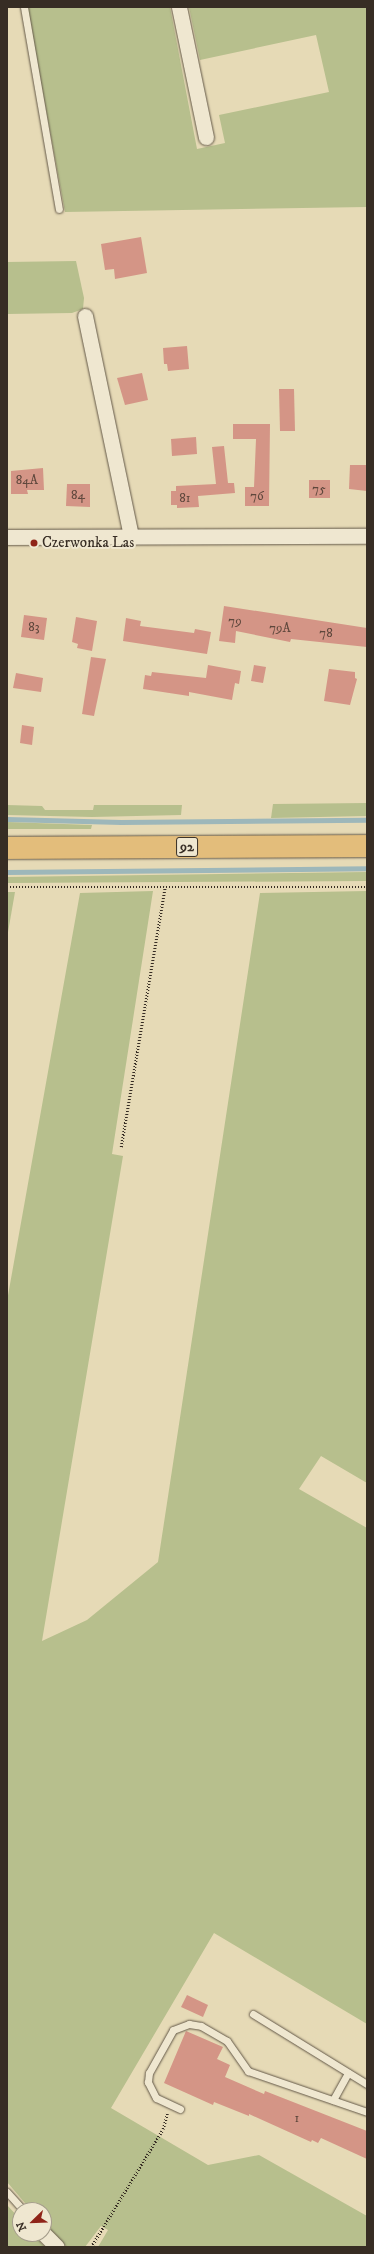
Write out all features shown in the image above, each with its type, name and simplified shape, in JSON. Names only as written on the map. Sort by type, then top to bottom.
[{"type":"main road","name":"92","points":[[7,848],[367,846]]},
{"type":"street","points":[[179,7],[206,137]]},
{"type":"street","points":[[84,316],[131,537]]},
{"type":"street","points":[[7,537],[367,536]]},
{"type":"lane","points":[[24,7],[59,209]]},
{"type":"lane","points":[[253,2014],[367,2084]]},
{"type":"lane","points":[[180,2109],[169,2106],[152,2092],[148,2082],[149,2073],[173,2030],[189,2024],[201,2026],[226,2041],[248,2071],[367,2112]]},
{"type":"lane","points":[[333,2100],[348,2073]]},
{"type":"lane","points":[[7,2192],[16,2202]]},
{"type":"path","points":[[7,887],[367,887]]},
{"type":"path","points":[[122,1147],[165,887]]},
{"type":"path","points":[[91,2247],[163,2130],[169,2106]]},
{"type":"green space","points":[[27,7],[170,7],[197,149],[225,143],[219,115],[329,92],[316,35],[200,60],[189,7],[367,7],[367,207],[65,212]]},
{"type":"green space","points":[[76,261],[84,298],[83,309],[72,313],[7,314],[7,262]]},
{"type":"green space","points":[[367,803],[367,816],[271,818],[273,804]]},
{"type":"green space","points":[[7,805],[42,806],[45,810],[93,810],[94,805],[182,805],[181,815],[92,817],[7,815]]},
{"type":"green space","points":[[7,822],[92,825],[91,829],[7,829]]},
{"type":"green space","points":[[367,872],[367,881],[7,883],[7,877]]},
{"type":"green space","points":[[153,891],[112,1154],[123,1156],[42,1641],[87,1620],[158,1562],[260,893],[367,891],[367,1483],[321,1456],[299,1489],[367,1528],[367,2024],[214,1933],[111,2108],[208,2165],[259,2155],[367,2216],[367,2247],[98,2247],[108,2230],[101,2226],[85,2247],[67,2247],[52,2232],[52,2202],[24,2202],[7,2182],[7,1301],[80,893]]},
{"type":"green space","points":[[7,892],[15,892],[7,938]]},
{"type":"green space","points":[[7,2205],[12,2210],[12,2242],[40,2242],[45,2247],[7,2247]]},
{"type":"building","points":[[141,237],[147,273],[115,279],[114,269],[105,270],[101,244]]},
{"type":"building","points":[[187,346],[189,369],[168,371],[167,364],[164,364],[163,348]]},
{"type":"building","points":[[142,373],[148,400],[125,405],[117,378]]},
{"type":"building","points":[[279,389],[294,389],[295,431],[280,431]]},
{"type":"building","points":[[233,424],[270,424],[269,506],[245,506],[245,487],[254,487],[256,439],[233,439]]},
{"type":"building","points":[[196,437],[197,454],[172,456],[171,439]]},
{"type":"building","points":[[224,446],[228,483],[234,483],[235,493],[198,496],[199,507],[177,508],[177,505],[171,505],[171,491],[176,491],[176,486],[216,484],[212,447]]},
{"type":"building","points":[[350,465],[367,465],[367,491],[349,489]]},
{"type":"building","points":[[43,468],[44,490],[27,490],[28,494],[11,494],[11,471]]},
{"type":"building","points":[[309,480],[330,480],[330,498],[309,498]]},
{"type":"building","points":[[67,484],[90,484],[90,507],[66,506]]},
{"type":"building","points":[[224,606],[367,628],[367,647],[291,639],[290,642],[236,631],[235,643],[219,641]]},
{"type":"building","points":[[24,615],[47,618],[44,640],[21,637]]},
{"type":"building","points":[[76,617],[97,621],[92,651],[77,648],[78,644],[72,642]]},
{"type":"building","points":[[126,618],[141,621],[140,626],[194,633],[195,629],[211,632],[207,654],[123,641]]},
{"type":"building","points":[[91,657],[106,659],[94,716],[82,714]]},
{"type":"building","points":[[208,665],[241,671],[239,684],[235,683],[232,700],[189,692],[189,696],[143,689],[145,675],[151,676],[152,672],[206,678]]},
{"type":"building","points":[[254,665],[266,667],[263,683],[251,681]]},
{"type":"building","points":[[329,669],[355,672],[355,678],[357,679],[350,705],[324,701]]},
{"type":"building","points":[[16,673],[43,678],[41,692],[13,688]]},
{"type":"building","points":[[22,725],[34,727],[32,745],[20,743]]},
{"type":"building","points":[[187,1995],[208,2005],[203,2017],[181,2007]]},
{"type":"building","points":[[186,2031],[223,2047],[217,2059],[230,2065],[225,2077],[264,2094],[265,2091],[367,2131],[367,2159],[321,2138],[318,2143],[312,2140],[311,2142],[249,2114],[249,2116],[214,2102],[213,2105],[164,2083]]},
{"type":"waterway","points":[[7,819],[121,822],[367,820]]},
{"type":"waterway","points":[[7,872],[367,868]]},
{"type":"place","name":"Czerwonka Las","points":[[34,543]]}]
